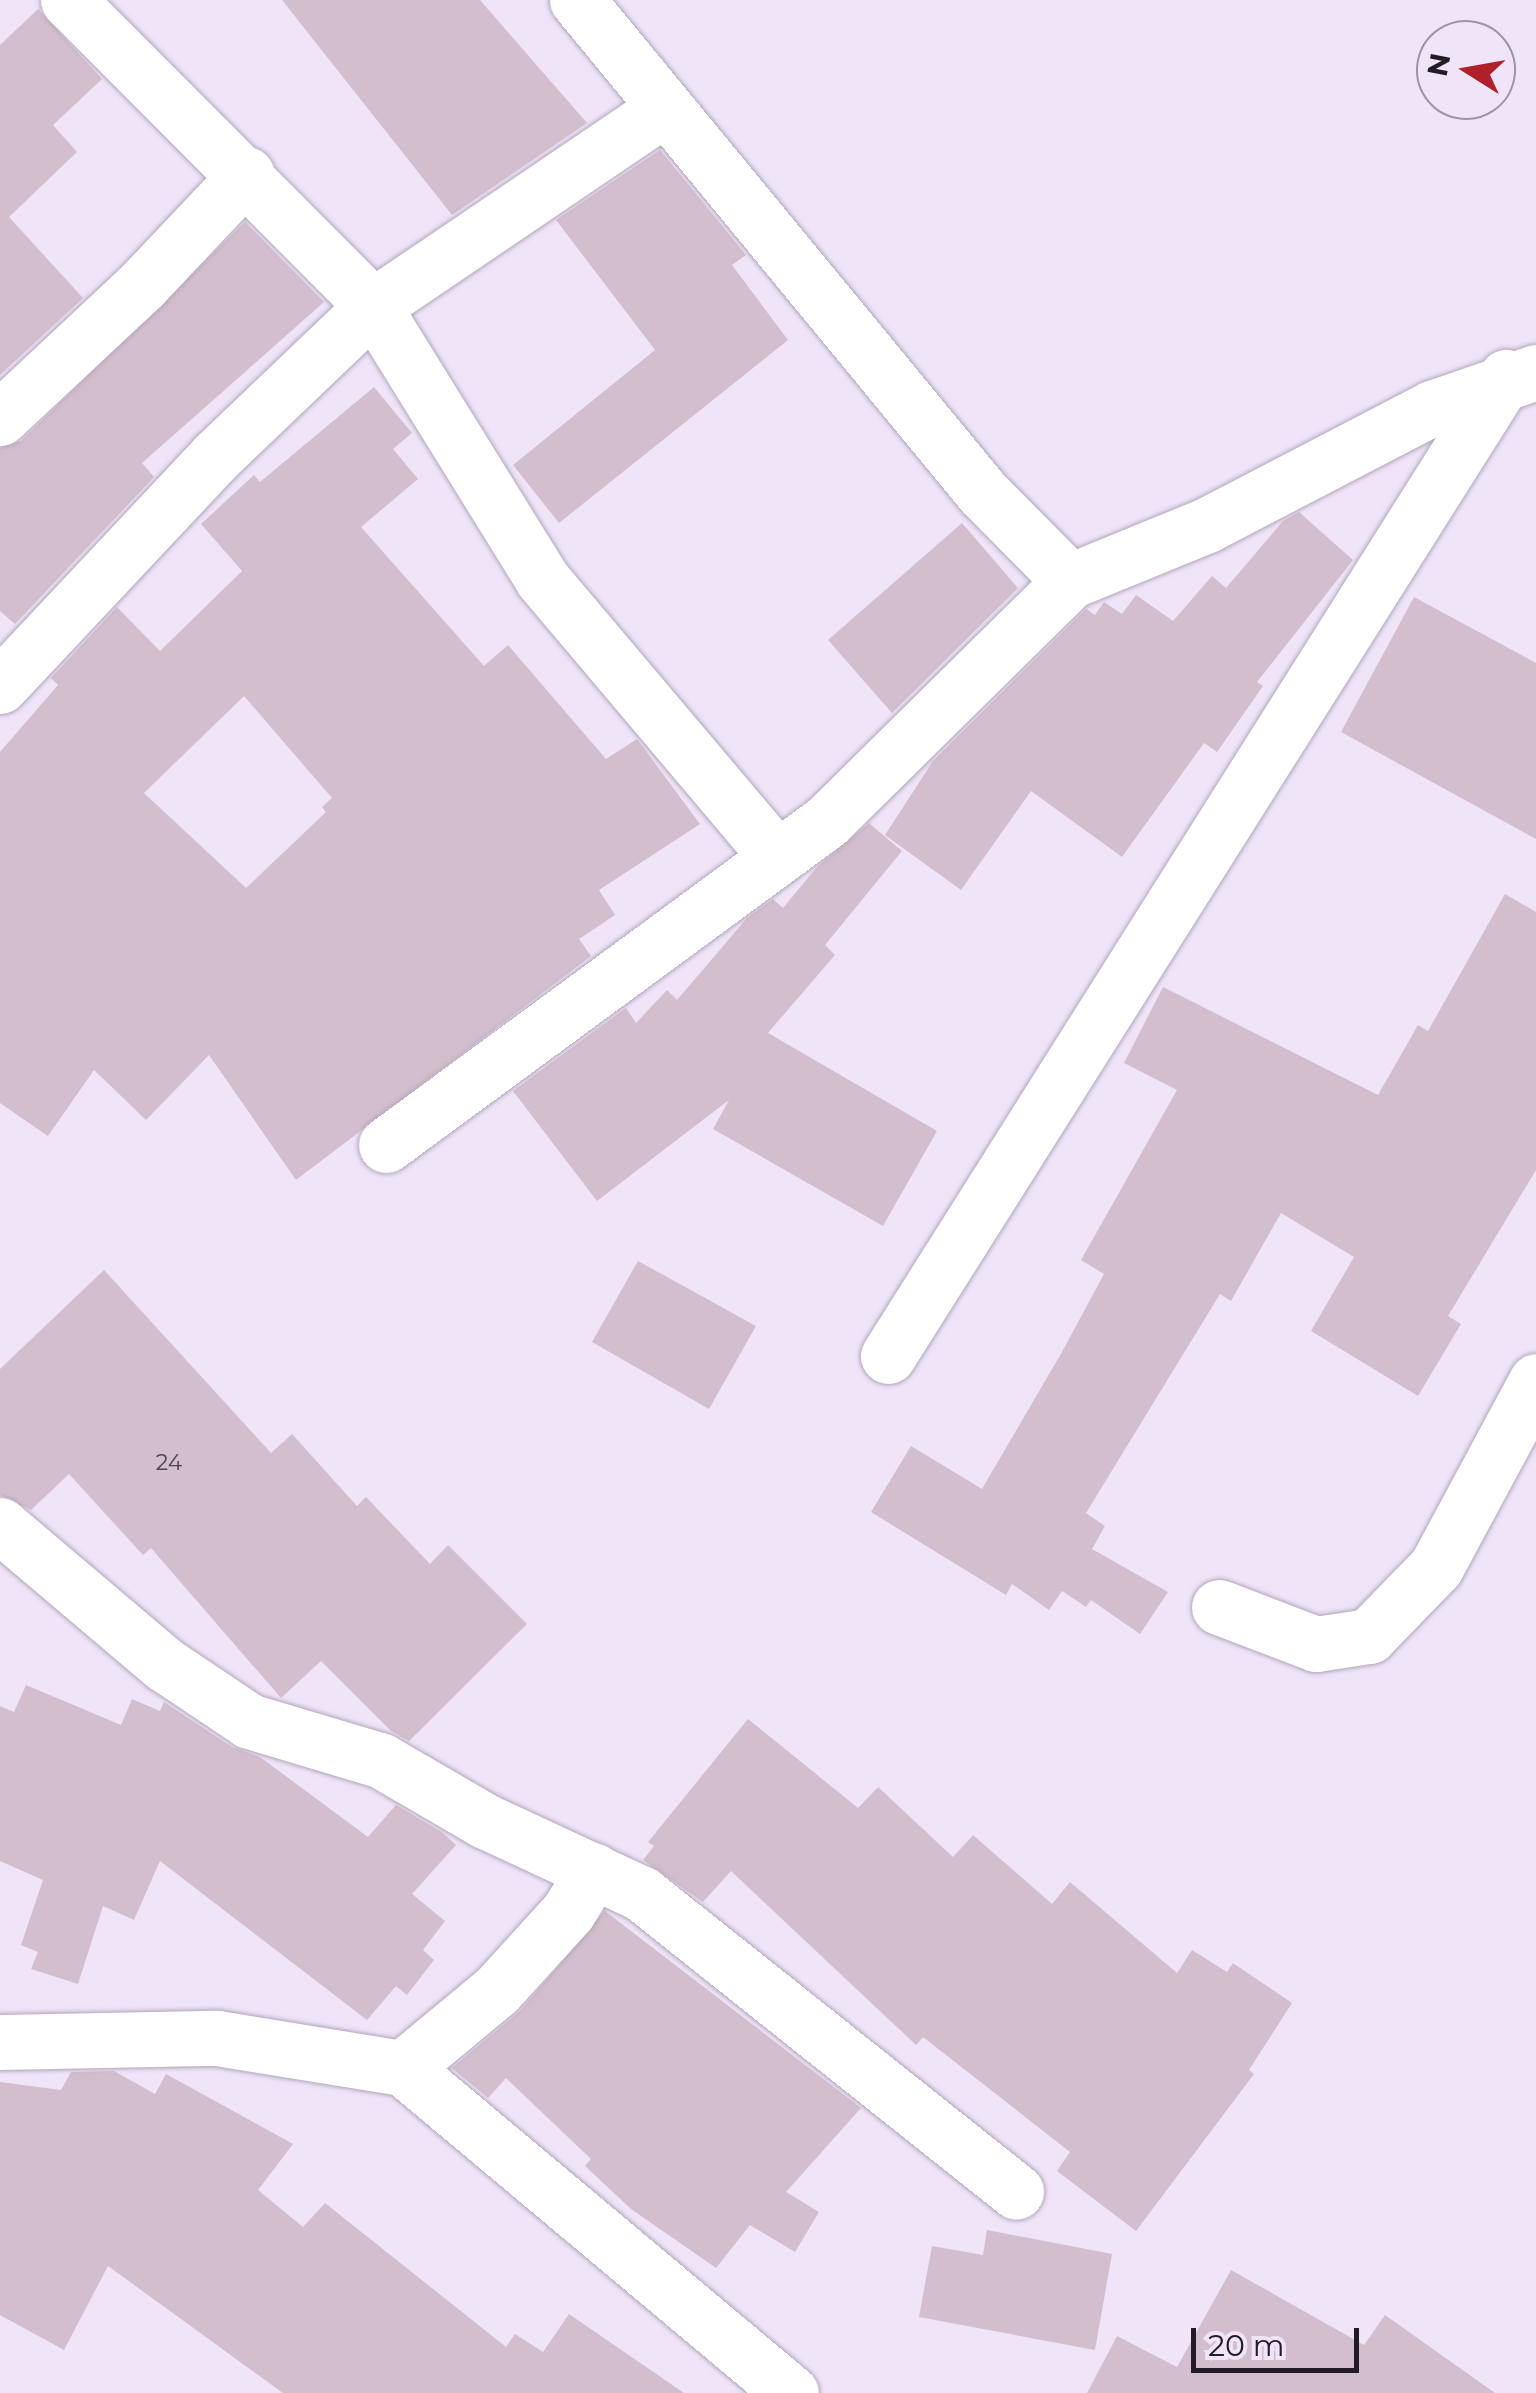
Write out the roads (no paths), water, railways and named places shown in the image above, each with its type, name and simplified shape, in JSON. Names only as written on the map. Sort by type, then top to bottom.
[{"type":"street","points":[[68,0],[247,174],[372,306],[542,579],[776,856]]},
{"type":"street","points":[[577,0],[982,492],[1070,580]]},
{"type":"street","points":[[0,686],[216,456],[372,306],[664,109]]},
{"type":"street","points":[[0,418],[144,284],[247,174]]},
{"type":"street","points":[[386,1145],[826,820],[1070,580],[1208,524],[1521,374]]},
{"type":"street","points":[[888,1356],[1521,374]]},
{"type":"street","points":[[1219,1607],[1316,1644],[1368,1636],[1436,1567],[1536,1381]]},
{"type":"street","points":[[0,1526],[164,1664],[249,1720],[382,1761],[485,1820],[642,1894],[728,1956],[1016,2192]]},
{"type":"street","points":[[402,2068],[497,1990],[568,1912],[594,1870]]},
{"type":"street","points":[[0,2042],[218,2038],[402,2068],[791,2393]]}]
